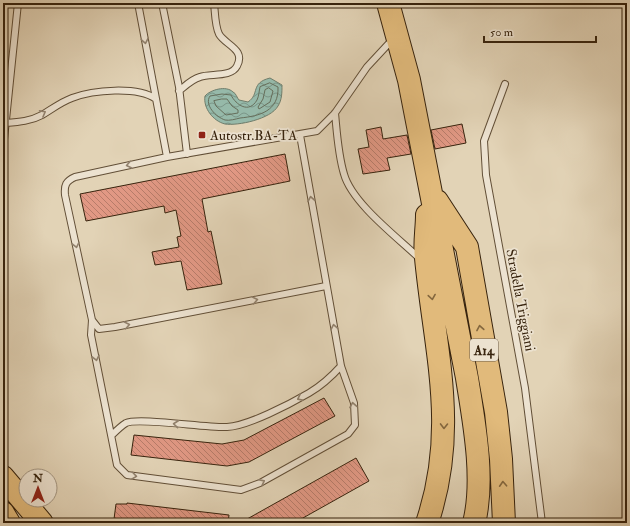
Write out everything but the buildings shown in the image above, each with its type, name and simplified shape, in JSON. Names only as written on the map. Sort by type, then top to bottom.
[{"type":"highway","points":[[388,3],[408,80],[429,188],[426,257],[440,356],[444,424],[442,466],[436,498],[427,523]]},
{"type":"highway","name":"A14","points":[[429,188],[444,255],[474,420],[478,472],[477,512],[474,523]]},
{"type":"highway","name":"A14","points":[[429,188],[468,247],[496,412],[501,459],[504,523]]},
{"type":"highway","points":[[3,477],[42,523]]},
{"type":"highway","points":[[3,514],[10,523]]},
{"type":"lane","points":[[3,149],[18,3]]},
{"type":"lane","points":[[138,3],[167,157]]},
{"type":"lane","points":[[162,3],[179,91],[187,154]]},
{"type":"lane","points":[[179,91],[198,77],[209,74],[230,72],[236,69],[238,64],[239,56],[237,50],[219,34],[214,3]]},
{"type":"lane","points":[[300,135],[341,366],[354,403],[355,425],[348,434],[260,483],[241,490],[127,475],[117,465],[91,335],[92,320],[65,186],[68,180],[75,177],[167,157],[316,131],[334,113],[367,67],[397,34]]},
{"type":"lane","name":"Stradella Triggiani","points":[[505,84],[484,141],[486,175],[526,388],[542,523]]},
{"type":"lane","points":[[6,124],[24,122],[41,115],[72,98],[92,93],[136,91],[150,95],[156,99]]},
{"type":"lane","points":[[334,113],[344,175],[351,190],[386,227],[427,266]]},
{"type":"lane","points":[[92,320],[100,329],[115,327],[326,286]]},
{"type":"lane","points":[[112,435],[127,423],[146,421],[198,427],[228,427],[246,424],[309,393],[332,376],[341,366]]},
{"type":"water","points":[[270,78],[282,85],[282,90],[281,99],[278,106],[269,115],[246,123],[225,124],[213,117],[207,109],[205,96],[210,92],[218,89],[230,90],[236,94],[239,100],[248,102],[254,96],[257,86],[264,80]]},
{"type":"place","name":"Autostr.BA-TA","points":[[202,135]]}]
